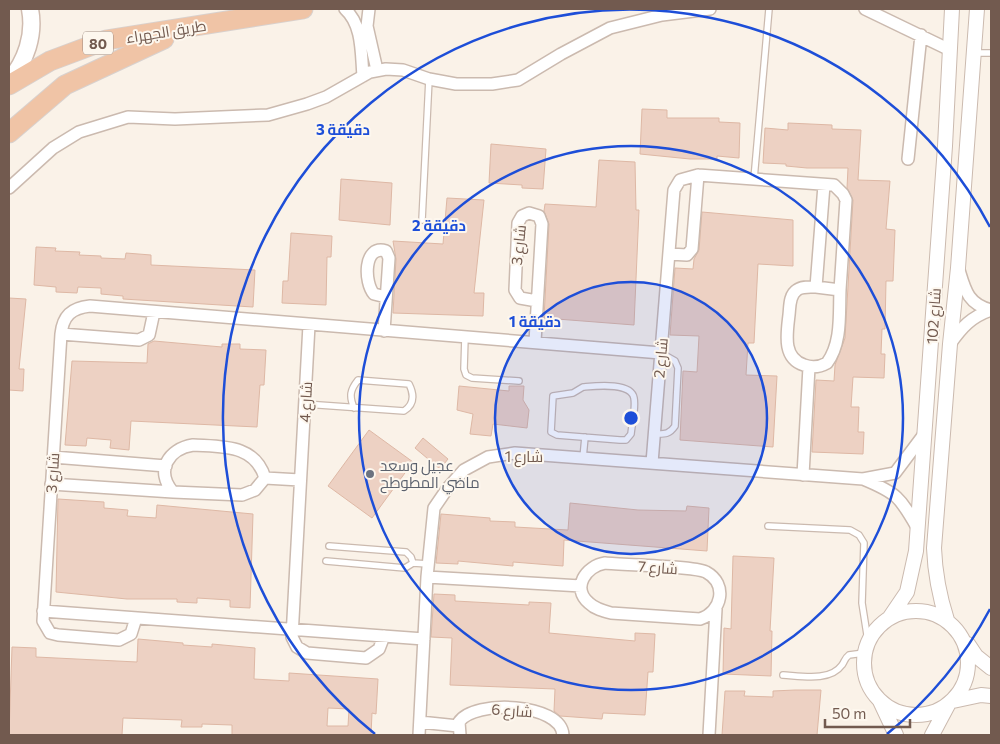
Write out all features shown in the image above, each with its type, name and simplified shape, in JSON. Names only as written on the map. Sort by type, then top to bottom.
[{"type":"highway","name":"طريق الجهراء","points":[[9,83],[50,61],[106,40],[303,9]]},
{"type":"highway","points":[[9,133],[65,85],[79,77],[138,49],[195,27]]},
{"type":"main road","name":"80","points":[[9,83],[25,56],[31,36],[30,9]]},
{"type":"street","points":[[345,9],[353,18],[359,35],[363,76]]},
{"type":"street","points":[[369,9],[367,26],[377,70]]},
{"type":"street","points":[[9,188],[53,148],[86,129],[128,117],[175,119],[268,115],[307,104],[377,70],[403,70],[429,79],[456,84],[492,84],[518,80],[610,28],[662,15],[710,9]]},
{"type":"street","points":[[865,9],[950,50]]},
{"type":"street","name":"شارع 102","points":[[890,617],[908,592],[916,551],[948,92],[952,9]]},
{"type":"street","name":"شارع 102","points":[[947,620],[939,597],[934,571],[934,548],[958,268],[977,9]]},
{"type":"street","points":[[908,159],[921,35]]},
{"type":"street","points":[[948,92],[959,91],[971,94]]},
{"type":"street","points":[[669,254],[687,255],[692,249],[698,175]]},
{"type":"street","name":"شارع 2","points":[[652,463],[676,184],[685,178],[698,175],[834,186],[843,194],[846,200],[837,342],[834,354],[827,363],[809,367]]},
{"type":"street","points":[[816,287],[824,185]]},
{"type":"street","name":"شارع 3","points":[[535,342],[542,224],[538,216],[529,213],[522,216],[518,223],[515,290],[520,298],[537,301]]},
{"type":"street","points":[[958,268],[966,292],[979,307],[991,310]]},
{"type":"street","points":[[802,475],[809,367],[802,365],[791,357],[788,345],[792,296],[800,288],[816,287],[840,290]]},
{"type":"street","points":[[384,331],[386,297]]},
{"type":"street","name":"شارع 3","points":[[136,618],[134,631],[125,638],[58,635],[45,628],[43,611],[61,334],[65,318],[79,308],[90,306],[661,353]]},
{"type":"street","points":[[950,344],[964,324],[975,316],[991,310]]},
{"type":"street","points":[[61,334],[139,340],[149,335],[154,312]]},
{"type":"street","name":"شارع 4","points":[[291,628],[309,325]]},
{"type":"street","name":"شارع 1","points":[[419,735],[427,577],[434,508],[447,489],[464,470],[488,457],[515,454],[863,479],[895,473],[925,433]]},
{"type":"street","points":[[174,492],[168,485],[166,466],[170,456],[182,447],[231,447],[250,454],[262,470],[265,478]]},
{"type":"street","points":[[53,457],[166,466]]},
{"type":"street","points":[[265,478],[300,480]]},
{"type":"street","points":[[51,484],[242,496],[255,490],[265,478]]},
{"type":"street","name":"شارع 1","points":[[863,479],[890,491],[903,502],[918,529]]},
{"type":"street","name":"شارع 7","points":[[581,586],[586,572],[598,564],[698,570],[711,576],[717,583],[721,596],[716,609],[709,735]]},
{"type":"street","points":[[427,577],[581,586],[582,593],[590,605],[610,613],[700,619],[708,616],[716,609]]},
{"type":"street","points":[[896,735],[880,701],[866,679],[866,647],[878,627],[890,617],[904,612],[919,610],[933,613],[947,620],[960,633],[976,656],[991,668]]},
{"type":"street","points":[[43,611],[424,639]]},
{"type":"street","points":[[291,628],[294,643],[300,650],[307,653],[370,657],[379,649],[384,636]]},
{"type":"street","points":[[932,735],[951,702],[962,689],[968,675],[969,661],[966,646],[960,633]]},
{"type":"street","points":[[880,701],[892,709],[914,715],[936,712],[951,702],[981,695],[991,696]]},
{"type":"street","name":"شارع 6","points":[[420,722],[459,731],[462,717],[468,712],[482,708],[531,710],[552,717],[561,727],[563,735]]},
{"type":"lane","points":[[754,179],[769,9]]},
{"type":"lane","points":[[974,54],[991,53]]},
{"type":"lane","points":[[422,220],[429,79]]},
{"type":"lane","points":[[465,337],[464,369],[466,375],[472,378],[518,381]]},
{"type":"lane","points":[[654,434],[671,432],[675,416],[678,368],[675,362],[661,353]]},
{"type":"lane","points":[[305,404],[354,408],[404,411],[410,408],[413,392],[408,384],[358,380],[351,388],[350,398],[354,408]]},
{"type":"lane","points":[[586,387],[624,388],[632,392],[634,400],[631,434],[628,438],[620,440],[584,437],[557,435],[552,432],[553,396],[573,393],[586,387]]},
{"type":"lane","points":[[584,437],[584,458]]},
{"type":"lane","points":[[768,526],[850,530],[859,535],[864,543],[862,604],[866,647],[845,658],[842,665],[832,673],[818,677],[783,675]]},
{"type":"lane","points":[[329,546],[406,552],[412,557],[413,563]]},
{"type":"lane","points":[[326,561],[405,568],[413,563],[428,564]]},
{"type":"building","points":[[642,109],[667,110],[667,118],[719,118],[719,122],[740,123],[739,158],[717,156],[717,159],[690,159],[640,154]]},
{"type":"building","points":[[788,123],[832,125],[832,129],[861,130],[858,180],[890,181],[886,229],[895,230],[893,281],[886,281],[885,329],[882,329],[881,354],[885,354],[884,378],[853,377],[851,407],[859,407],[858,432],[864,432],[863,454],[812,452],[816,380],[834,381],[835,365],[845,338],[853,200],[847,188],[848,168],[807,168],[786,166],[786,164],[763,163],[765,128],[788,130]]},
{"type":"building","points":[[491,144],[546,149],[543,189],[522,188],[522,185],[489,183]]},
{"type":"building","points":[[599,160],[635,162],[636,210],[639,210],[634,325],[544,318],[549,224],[544,211],[545,204],[596,207]]},
{"type":"building","points":[[341,179],[392,183],[390,225],[339,220]]},
{"type":"building","points":[[447,198],[484,200],[474,293],[484,293],[483,316],[393,313],[396,259],[393,241],[443,244]]},
{"type":"building","points":[[702,212],[793,220],[793,266],[758,264],[754,343],[748,343],[746,375],[777,376],[773,447],[680,440],[683,371],[697,372],[699,336],[670,335],[675,268],[693,269],[694,259],[699,250]]},
{"type":"building","points":[[291,233],[332,236],[331,257],[327,257],[326,305],[282,303],[283,281],[288,281]]},
{"type":"building","points":[[36,247],[56,248],[55,251],[80,252],[79,255],[101,256],[101,258],[125,259],[126,253],[151,255],[151,265],[255,270],[253,307],[123,299],[123,296],[101,294],[101,288],[78,287],[77,293],[56,292],[56,287],[34,285]]},
{"type":"building","points":[[9,298],[26,299],[19,369],[24,369],[23,391],[9,390]]},
{"type":"building","points":[[154,341],[222,347],[222,344],[240,344],[240,349],[266,350],[264,385],[260,385],[257,427],[131,421],[129,450],[110,448],[111,440],[87,438],[86,446],[65,445],[72,361],[147,363],[148,344]]},
{"type":"building","points":[[459,386],[509,391],[509,386],[524,386],[523,400],[529,410],[527,428],[493,424],[491,436],[470,434],[473,414],[457,410]]},
{"type":"building","name":"عجيل وسعد ماضي المطوطح","points":[[369,430],[413,462],[372,518],[328,486]]},
{"type":"building","points":[[423,438],[448,459],[440,469],[415,448]]},
{"type":"building","points":[[58,499],[104,502],[104,508],[128,510],[127,516],[156,518],[157,505],[253,514],[250,608],[230,607],[230,600],[197,598],[197,603],[177,602],[177,599],[127,599],[56,592]]},
{"type":"building","points":[[570,503],[638,510],[686,511],[687,506],[709,508],[707,551],[564,540],[563,566],[513,562],[513,566],[458,561],[458,564],[436,563],[441,514],[490,518],[490,521],[515,522],[515,527],[568,530]]},
{"type":"building","points":[[733,556],[774,558],[770,631],[772,631],[771,676],[723,674],[724,628],[731,629]]},
{"type":"building","points":[[434,594],[455,595],[455,601],[529,605],[529,602],[551,603],[549,633],[635,641],[635,633],[655,634],[653,672],[648,672],[645,715],[603,713],[602,719],[560,716],[554,711],[555,689],[450,685],[452,638],[431,637]]},
{"type":"building","points":[[138,639],[212,647],[212,644],[255,648],[254,679],[289,681],[289,673],[378,679],[376,714],[372,713],[371,735],[232,735],[232,725],[202,724],[202,727],[181,727],[182,720],[123,718],[122,735],[9,735],[12,647],[36,648],[36,657],[137,662]],"holes":[[[328,708],[349,709],[348,726],[327,726]]]},
{"type":"building","points":[[821,690],[817,735],[722,735],[725,691],[745,691],[744,696],[773,697],[773,691]]},
{"type":"place","name":"عجيل وسعد ماضي المطوطح","points":[[370,474]]}]
